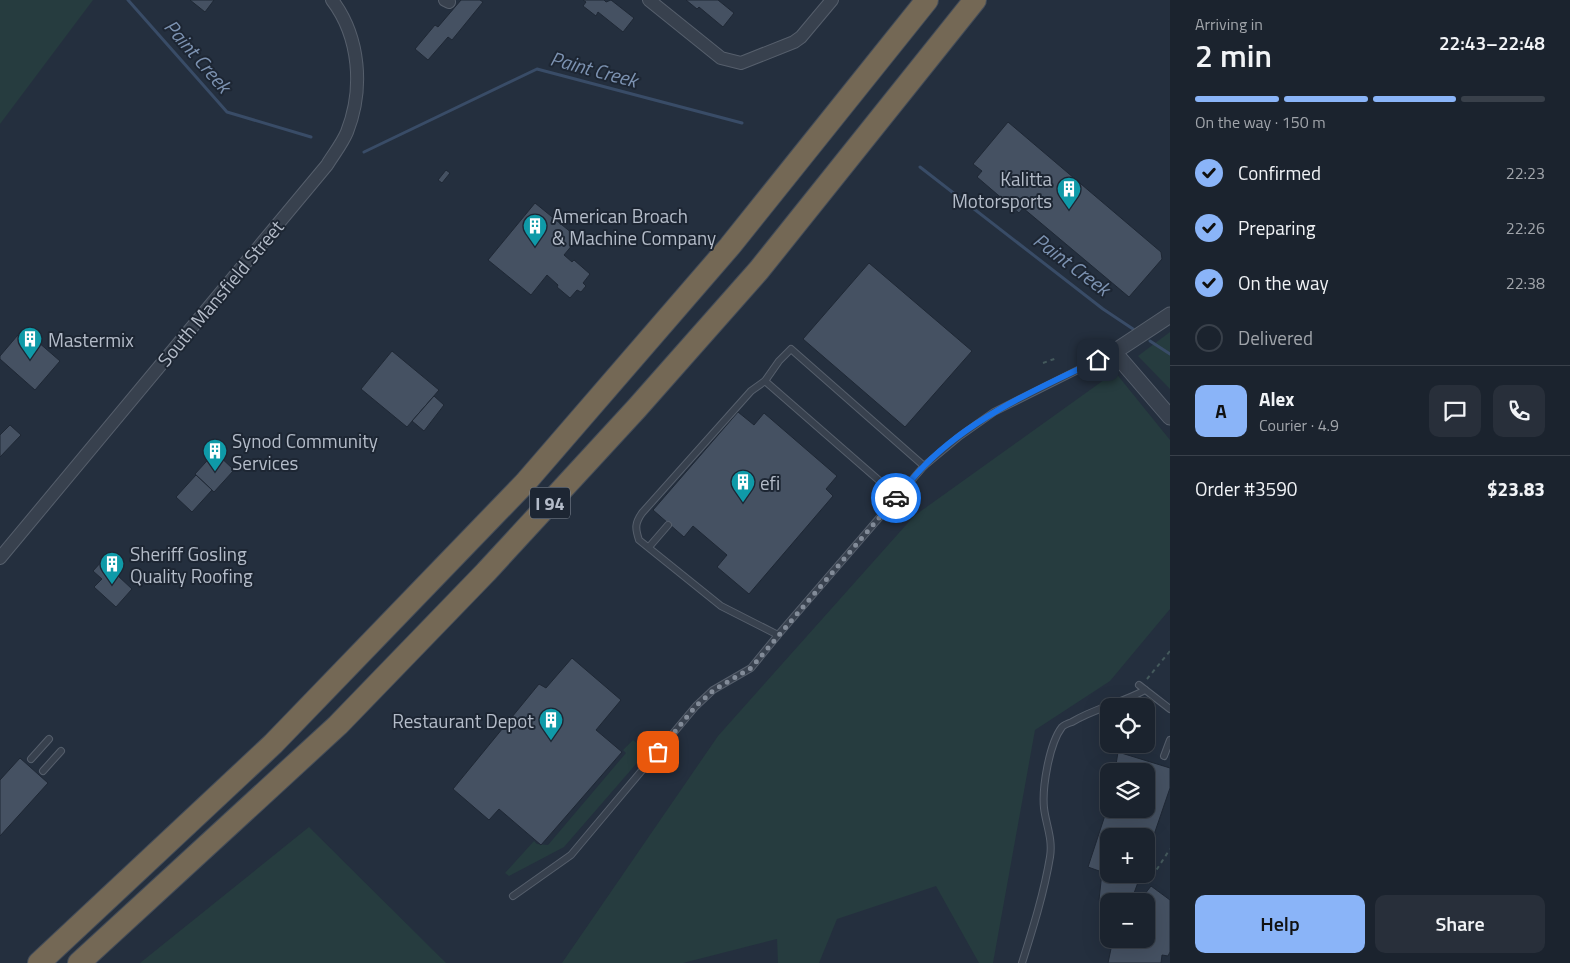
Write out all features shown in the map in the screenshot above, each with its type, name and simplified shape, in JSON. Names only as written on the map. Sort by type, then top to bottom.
[{"type":"highway","name":"I 94","points":[[39,963],[273,744],[525,483],[730,246],[927,0]]},
{"type":"highway","name":"I 94","points":[[79,963],[338,725],[486,572],[637,408],[758,270],[976,0]]},
{"type":"street","name":"South Mansfield Street","points":[[0,558],[327,165],[346,133],[356,100],[357,64],[348,30],[332,0]]},
{"type":"street","points":[[649,0],[720,58],[741,63],[794,42],[801,37],[832,0]]},
{"type":"street","points":[[1170,314],[1114,352],[1170,416]]},
{"type":"lane","points":[[778,635],[722,606],[640,540],[636,531],[636,522],[642,513],[751,391],[765,381],[790,349],[924,466]]},
{"type":"lane","points":[[514,896],[571,855],[696,706],[714,690],[751,668],[924,466],[960,436],[994,412],[1114,352]]},
{"type":"lane","points":[[765,381],[898,497]]},
{"type":"lane","points":[[649,547],[668,525]]},
{"type":"lane","points":[[1022,963],[1034,928],[1050,856],[1051,839],[1044,808],[1044,786],[1051,752],[1063,727],[1086,714],[1134,696],[1142,687],[1170,709]]},
{"type":"lane","points":[[31,759],[48,739]]},
{"type":"lane","points":[[1164,756],[1170,740]]},
{"type":"lane","points":[[43,771],[61,751]]},
{"type":"path","points":[[1043,363],[1057,358]]},
{"type":"path","points":[[1142,687],[1170,651]]},
{"type":"path","points":[[1155,872],[1170,849]]},
{"type":"green space","points":[[0,0],[93,0],[0,124]]},
{"type":"green space","points":[[1170,332],[1170,389],[1138,356]]},
{"type":"green space","points":[[1115,372],[1170,440],[1170,609],[1110,681],[1035,730],[993,963],[979,963],[936,886],[837,919],[819,963],[778,963],[777,939],[683,963],[562,963],[718,736],[914,516]]},
{"type":"green space","points":[[633,740],[643,748],[643,756],[564,847],[509,876],[505,873],[534,841],[537,844],[548,845],[626,753],[623,750]]},
{"type":"green space","points":[[309,827],[446,963],[140,963]]},
{"type":"building","points":[[190,0],[214,0],[205,12]]},
{"type":"building","points":[[461,0],[480,0],[483,2],[452,40],[448,37],[428,60],[415,49],[435,25],[438,27]]},
{"type":"building","points":[[583,0],[604,0],[606,2],[611,0],[634,18],[623,32],[598,12],[596,16],[583,6],[586,2]]},
{"type":"building","points":[[686,0],[718,0],[734,13],[723,27],[699,7],[697,9]]},
{"type":"building","name":"Kalitta Motorsports","points":[[1008,122],[1161,252],[1162,259],[1129,297],[1023,208],[1019,213],[977,177],[982,171],[973,164]]},
{"type":"building","points":[[446,170],[450,173],[442,183],[438,180]]},
{"type":"building","name":"American Broach & Machine Company","points":[[535,203],[578,238],[564,255],[572,262],[574,260],[590,274],[583,283],[586,286],[581,292],[577,290],[570,298],[547,275],[531,295],[488,260]]},
{"type":"building","points":[[869,263],[972,351],[905,427],[803,339]]},
{"type":"building","name":"Mastermix","points":[[23,329],[60,361],[35,390],[0,359],[0,356]]},
{"type":"building","points":[[392,351],[439,390],[407,427],[361,389]]},
{"type":"building","points":[[434,396],[444,405],[424,431],[412,421]]},
{"type":"building","name":"efi","points":[[738,412],[754,425],[764,413],[837,476],[826,489],[833,496],[749,594],[717,567],[727,555],[693,526],[684,537],[653,510]]},
{"type":"building","points":[[10,425],[21,435],[0,457],[0,435]]},
{"type":"building","name":"Synod Community Services","points":[[215,452],[234,470],[214,492],[195,474]]},
{"type":"building","points":[[196,475],[212,490],[192,512],[176,497]]},
{"type":"building","name":"Sheriff Gosling Quality Roofing","points":[[102,561],[132,589],[116,607],[94,587],[102,579],[93,571]]},
{"type":"building","name":"Restaurant Depot","points":[[572,658],[621,700],[596,730],[622,752],[541,845],[499,809],[489,820],[453,789],[539,684],[546,688]]},
{"type":"building","points":[[1118,753],[1121,753],[1154,763],[1116,763]]},
{"type":"building","points":[[20,758],[48,783],[0,836],[0,780]]},
{"type":"building","points":[[1155,763],[1170,768],[1170,788],[1155,832],[1155,828],[1101,828],[1104,818],[1155,818]]},
{"type":"building","points":[[1100,830],[1100,871],[1088,867]]},
{"type":"building","points":[[1101,883],[1138,883],[1134,893],[1100,893],[1099,900]]},
{"type":"building","points":[[1151,886],[1170,900],[1170,952],[1168,956],[1162,955],[1161,963],[1108,963],[1111,948],[1155,948],[1155,893],[1146,893]]},
{"type":"waterway","name":"Paint Creek","points":[[128,0],[227,112],[311,137]]},
{"type":"waterway","name":"Paint Creek","points":[[364,152],[537,69],[742,123]]},
{"type":"waterway","name":"Paint Creek","points":[[920,167],[1103,309],[1133,329]]},
{"type":"waterway","name":"Paint Creek","points":[[1150,341],[1170,354]]},
{"type":"way so far","points":[[658,752],[696,706],[714,690],[751,668],[896,498]]},
{"type":"place","name":"Kalitta Motorsports","points":[[1069,210]]},
{"type":"place","name":"American Broach & Machine Company","points":[[535,247]]},
{"type":"place","name":"Mastermix","points":[[30,360]]},
{"type":"place","name":"Synod Community Services","points":[[215,472]]},
{"type":"place","name":"efi","points":[[743,503]]},
{"type":"place","name":"Sheriff Gosling Quality Roofing","points":[[112,585]]},
{"type":"place","name":"Restaurant Depot","points":[[551,741]]},
{"type":"route","points":[[896,498],[924,466],[960,436],[994,412],[1098,360]]}]
